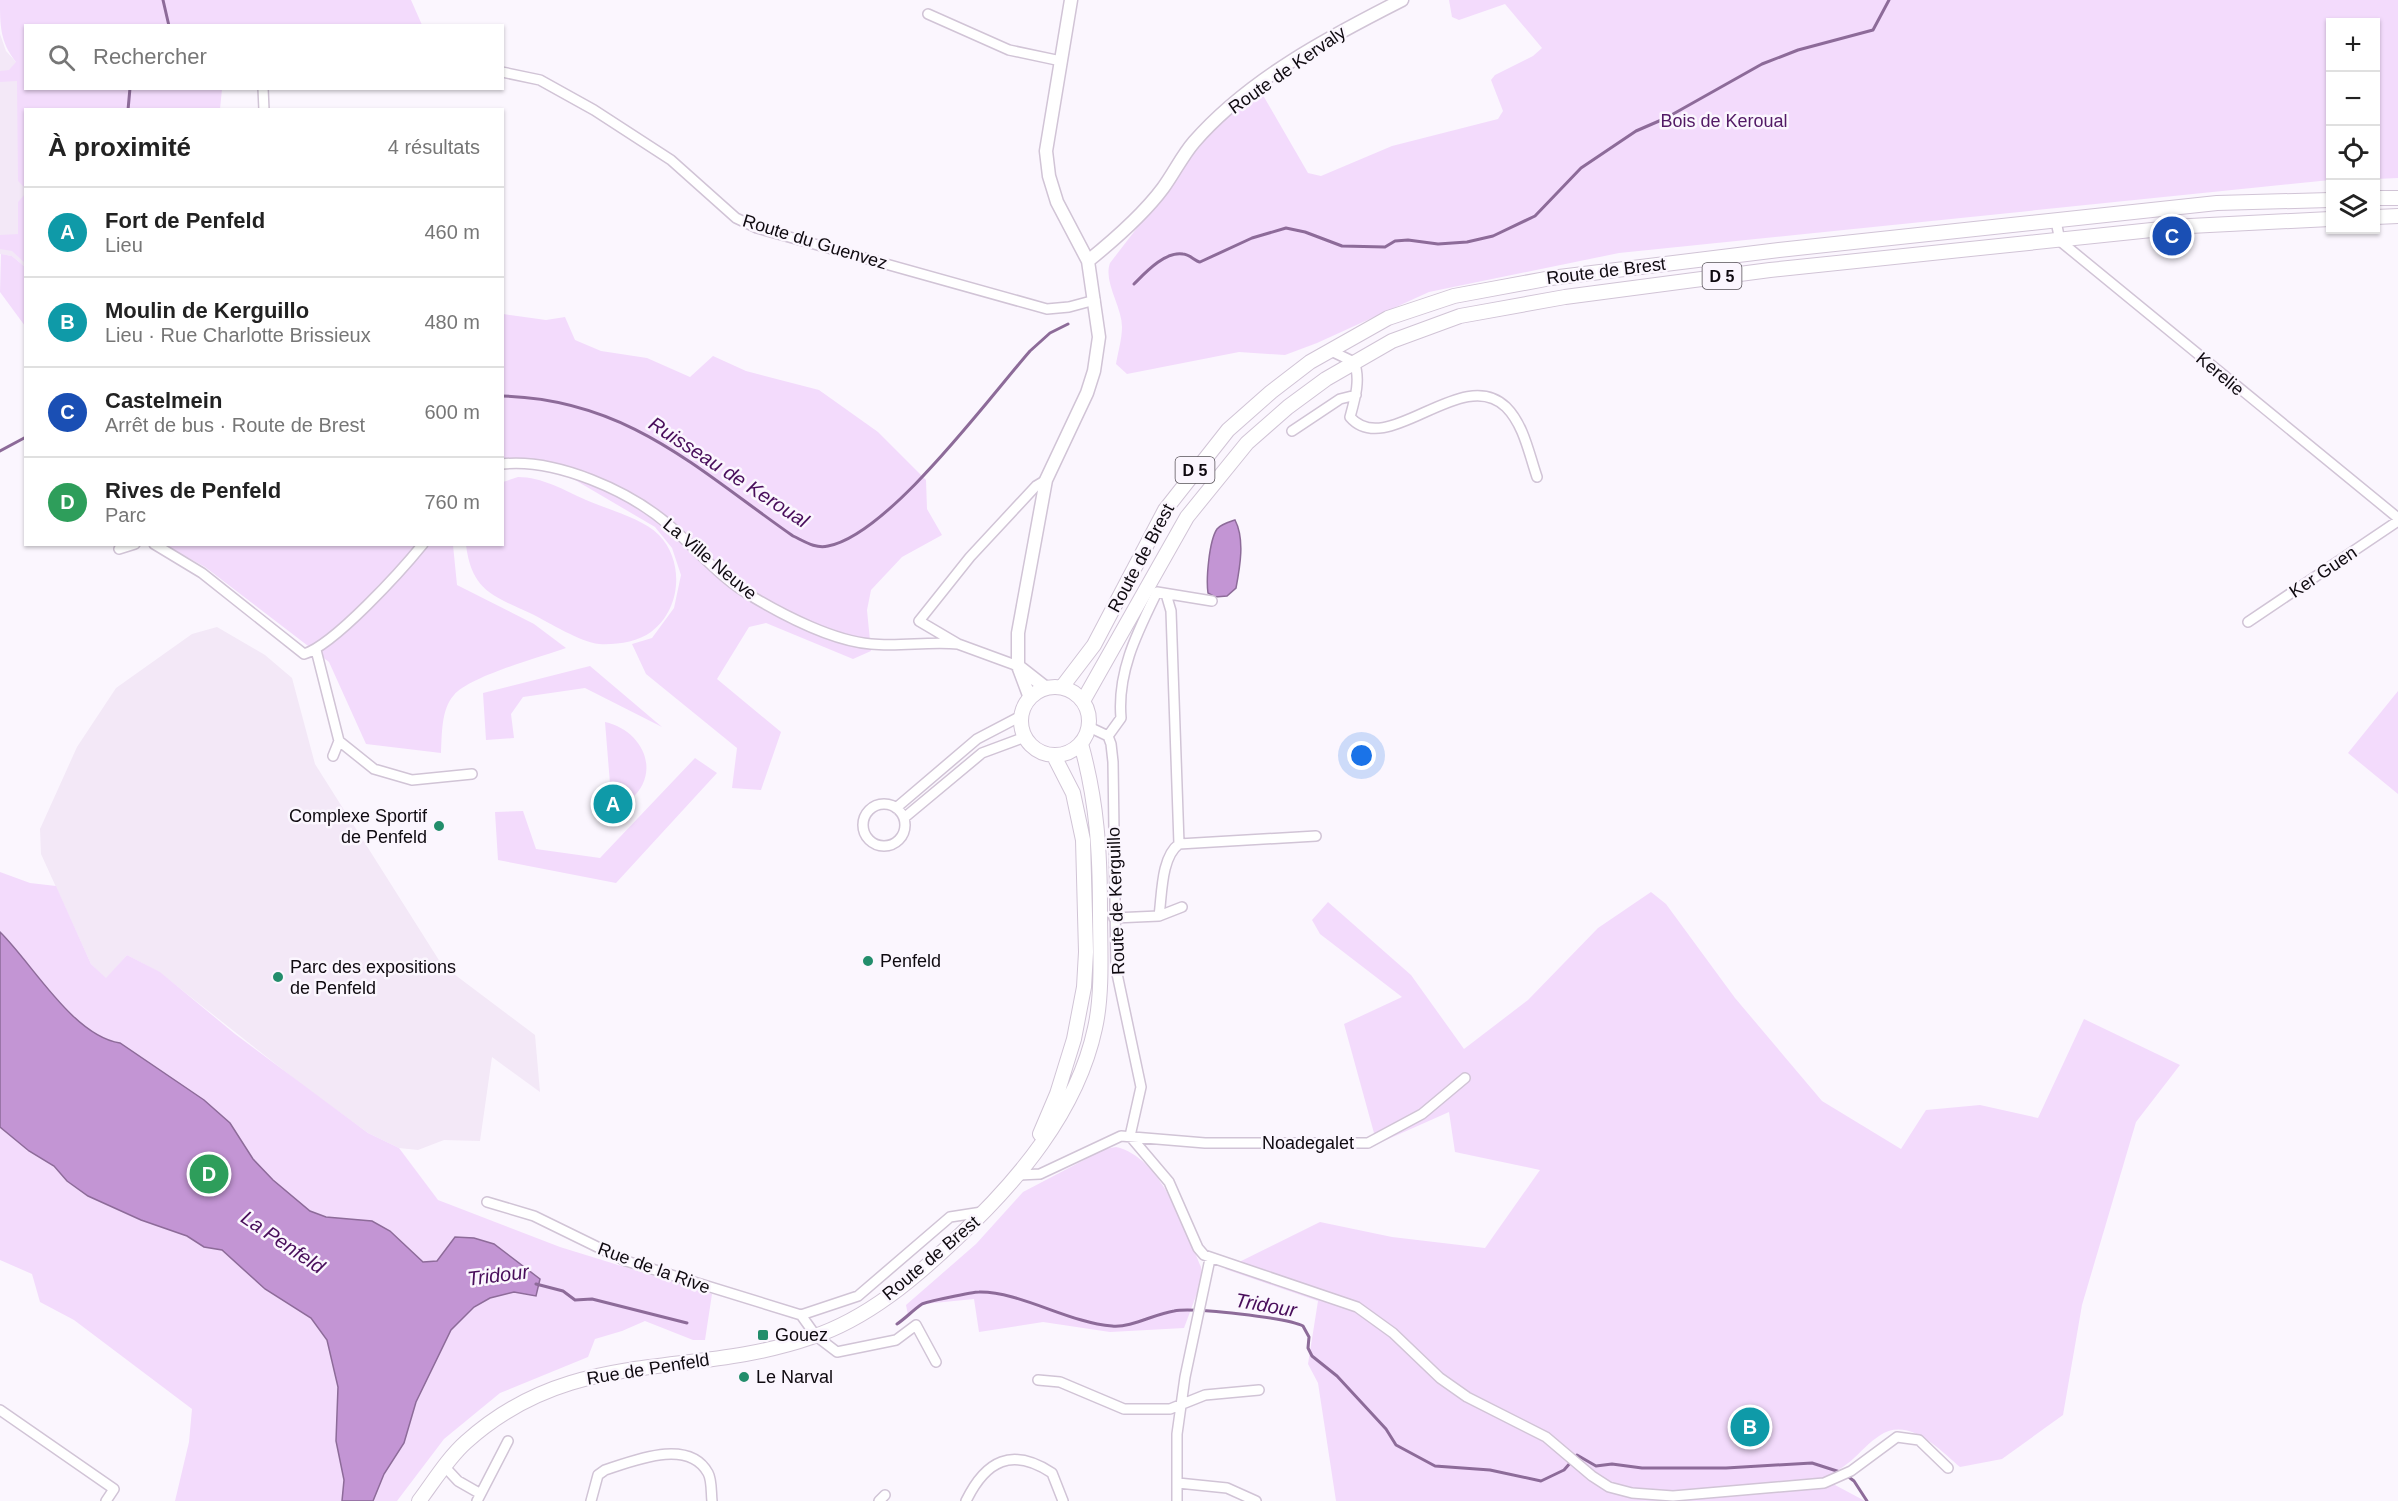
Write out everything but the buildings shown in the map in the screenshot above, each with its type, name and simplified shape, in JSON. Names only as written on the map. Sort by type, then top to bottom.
[{"type":"main road","points":[[2380,198],[2398,198]]},
{"type":"main road","name":"Route de Brest","points":[[1062,687],[1094,645],[1165,510],[1190,475],[1228,430],[1254,407],[1329,350],[1388,318],[1454,296],[1551,278],[1779,250],[2217,203],[2326,200]]},
{"type":"main road","points":[[2380,217],[2398,216]]},
{"type":"main road","name":"Route de Brest","points":[[1083,701],[1187,517],[1247,443],[1288,407],[1354,362],[1392,341],[1460,316],[1565,297],[1770,270],[2190,226],[2326,219]]},
{"type":"main road","points":[[1062,687],[1074,692],[1083,701],[1089,713],[1089,727],[1081,744],[1073,751],[1054,756],[1032,746],[1024,737],[1022,716],[1030,698],[1046,688],[1062,687]]},
{"type":"main road","name":"Route de Brest","points":[[816,1336],[876,1305],[941,1254],[985,1212],[1019,1174],[1050,1131],[1071,1094],[1096,1027],[1100,957],[1100,876],[1094,792],[1081,744]]},
{"type":"main road","name":"Route de Brest","points":[[1029,1159],[1057,1094],[1074,1039],[1084,975],[1083,840],[1073,793],[1054,756]]},
{"type":"main road","name":"Rue de Penfeld","points":[[419,1501],[464,1443],[492,1420],[548,1390],[583,1377],[616,1370],[756,1353],[816,1336]]},
{"type":"street","points":[[1030,698],[1018,666],[1018,633],[1046,480],[1087,393],[1094,371],[1099,337],[1088,261],[1058,201],[1049,176],[1046,152],[1071,0]]},
{"type":"street","name":"Route de Kervaly","points":[[1088,261],[1130,224],[1163,188],[1195,141],[1250,91],[1331,36],[1402,0]]},
{"type":"street","points":[[928,14],[1009,50],[1061,61]]},
{"type":"street","name":"Route du Guenvez","points":[[504,72],[540,80],[594,110],[671,160],[736,218],[757,228],[1047,309],[1069,308],[1095,300]]},
{"type":"street","points":[[262,90],[264,108]]},
{"type":"street","points":[[2056,221],[2060,241]]},
{"type":"street","name":"Kerelie","points":[[2060,241],[2398,520]]},
{"type":"street","points":[[1329,350],[1354,362],[1357,370],[1356,395],[1350,417],[1357,426],[1368,428],[1396,424],[1473,393],[1488,396],[1505,406],[1521,428],[1537,477]]},
{"type":"street","points":[[1292,431],[1340,399],[1356,395]]},
{"type":"street","name":"La Ville Neuve","points":[[504,464],[524,462],[542,465],[596,482],[642,505],[752,597],[809,625],[856,643],[958,644]]},
{"type":"street","points":[[1046,480],[1036,486],[970,557],[918,621],[958,644],[1018,666],[1046,688]]},
{"type":"street","name":"Ker Guen","points":[[2248,622],[2398,520]]},
{"type":"street","points":[[119,549],[129,546]]},
{"type":"street","points":[[157,546],[202,573],[304,654],[316,650],[395,577],[421,546]]},
{"type":"street","points":[[1089,727],[1108,736],[1121,718],[1119,695],[1125,666],[1137,631],[1157,592],[1212,601]]},
{"type":"street","points":[[1166,594],[1171,611],[1179,844]]},
{"type":"street","points":[[316,650],[339,741],[333,756]]},
{"type":"street","points":[[896,808],[977,739],[1022,716]]},
{"type":"street","name":"Route de Kerguillo","points":[[1108,736],[1112,744],[1113,762],[1114,918],[1119,984],[1141,1088],[1130,1136]]},
{"type":"street","points":[[904,818],[982,753],[1024,737]]},
{"type":"street","points":[[339,741],[374,769],[412,780],[472,774]]},
{"type":"street","points":[[880,805],[896,808],[904,818],[904,830],[896,842],[882,846],[868,839],[863,826],[869,811],[880,805]]},
{"type":"street","points":[[1159,916],[1168,860],[1172,849],[1179,844],[1316,836]]},
{"type":"street","points":[[1114,918],[1159,916],[1182,907]]},
{"type":"street","name":"Noadegalet","points":[[1130,1136],[1205,1143],[1368,1143],[1422,1114],[1466,1078]]},
{"type":"street","points":[[1019,1174],[1040,1174],[1121,1136],[1130,1136],[1169,1182],[1198,1248],[1210,1259],[1245,1268],[1357,1306],[1393,1333],[1440,1378],[1489,1409],[1546,1437],[1592,1476],[1609,1487],[1632,1493],[1673,1496],[1824,1483],[1851,1471],[1896,1437],[1920,1440],[1948,1468]]},
{"type":"street","name":"Rue de la Rive","points":[[487,1202],[534,1216],[627,1261],[801,1315]]},
{"type":"street","points":[[936,1362],[916,1325],[896,1340],[837,1352],[816,1336],[801,1315],[858,1296],[951,1217],[985,1212]]},
{"type":"street","points":[[1177,1501],[1177,1434],[1210,1259]]},
{"type":"street","points":[[1038,1380],[1060,1382],[1124,1409],[1170,1409],[1204,1395],[1259,1390]]},
{"type":"street","points":[[0,1410],[114,1489],[106,1501]]},
{"type":"street","points":[[444,1466],[478,1497],[508,1441]]},
{"type":"street","points":[[591,1501],[598,1475],[605,1470],[676,1453],[690,1455],[710,1475],[712,1501]]},
{"type":"street","points":[[966,1501],[980,1475],[993,1465],[1008,1460],[1024,1459],[1052,1473],[1063,1501]]},
{"type":"street","points":[[1178,1483],[1227,1488],[1256,1501]]},
{"type":"shaded area","points":[[0,34],[6,51],[16,62],[24,114],[24,266],[12,256],[0,254]]},
{"type":"shaded area","points":[[217,627],[265,655],[292,678],[315,764],[442,965],[535,1035],[540,1092],[492,1057],[480,1141],[444,1140],[418,1150],[399,1148],[368,1133],[301,1084],[159,972],[127,955],[106,979],[91,964],[41,854],[40,829],[77,747],[116,688],[192,634]]},
{"type":"green space","points":[[0,0],[411,0],[422,24],[24,24],[24,90],[222,90],[220,108],[24,108],[24,187],[18,181],[17,81],[0,82],[0,71],[9,70],[16,62],[4,40]]},
{"type":"green space","name":"Bois de Keroual","points":[[1449,0],[2398,0],[2398,178],[2380,179],[2380,18],[2326,18],[2326,180],[1619,253],[1429,292],[1317,343],[1285,355],[1239,352],[1127,374],[1116,364],[1122,327],[1109,278],[1110,263],[1210,133],[1260,90],[1308,173],[1321,176],[1392,146],[1498,119],[1503,111],[1491,80],[1495,75],[1533,56],[1542,48],[1505,4],[1459,20],[1452,17]]},
{"type":"green space","points":[[24,195],[24,262],[12,251],[0,249],[0,235],[18,234],[18,202]]},
{"type":"green space","points":[[1,254],[12,256],[24,266],[24,325],[0,292]]},
{"type":"green space","points":[[504,314],[546,320],[565,317],[575,340],[601,351],[647,358],[690,377],[713,356],[746,371],[819,390],[878,432],[926,480],[927,509],[942,535],[902,557],[871,590],[867,610],[871,651],[853,659],[766,623],[749,627],[717,679],[781,732],[761,790],[732,788],[737,748],[646,674],[632,644],[652,638],[674,608],[681,575],[672,548],[655,527],[558,470],[504,464]]},
{"type":"green space","points":[[518,477],[536,479],[634,519],[659,535],[673,558],[676,572],[674,599],[661,623],[640,638],[626,642],[591,643],[496,597],[487,590],[473,573],[466,546],[504,546],[504,482]]},
{"type":"green space","points":[[167,546],[453,546],[457,585],[534,624],[566,648],[490,674],[462,688],[454,695],[447,707],[443,722],[441,753],[366,744],[329,662],[205,567]]},
{"type":"green space","points":[[590,666],[662,727],[585,688],[523,697],[511,714],[514,738],[486,740],[483,693]]},
{"type":"green space","points":[[2398,691],[2398,794],[2348,753]]},
{"type":"green space","points":[[605,722],[618,726],[638,743],[644,754],[646,765],[645,777],[640,789],[630,800],[612,808]]},
{"type":"green space","points":[[695,758],[717,773],[616,883],[498,860],[495,812],[523,811],[536,849],[600,858]]},
{"type":"green space","points":[[0,872],[30,883],[56,886],[91,964],[106,978],[127,955],[160,972],[235,1034],[368,1133],[399,1148],[438,1200],[560,1247],[712,1294],[705,1340],[693,1340],[645,1321],[595,1339],[588,1357],[500,1393],[444,1439],[397,1501],[175,1501],[189,1442],[192,1409],[74,1320],[40,1302],[32,1274],[0,1260]]},
{"type":"green space","points":[[1651,892],[1666,904],[1735,998],[1822,1101],[1901,1149],[1926,1110],[1980,1105],[2038,1118],[2084,1019],[2180,1065],[2136,1122],[2082,1305],[2063,1415],[2002,1459],[1960,1467],[1923,1437],[1901,1430],[1890,1431],[1879,1436],[1846,1465],[1831,1474],[1835,1485],[1865,1501],[1336,1501],[1318,1383],[1308,1364],[1318,1301],[1225,1269],[1320,1222],[1392,1237],[1485,1248],[1540,1170],[1455,1152],[1449,1112],[1377,1144],[1344,1024],[1402,997],[1320,934],[1312,920],[1328,902],[1411,975],[1464,1049],[1528,1000],[1598,928]]},
{"type":"green space","points":[[1116,1147],[1132,1153],[1146,1164],[1158,1179],[1179,1215],[1201,1267],[1202,1280],[1184,1328],[1110,1332],[1043,1322],[979,1332],[974,1299],[924,1304],[908,1315],[906,1305],[976,1244],[1023,1192],[1105,1149]]},
{"type":"water","points":[[1235,520],[1241,544],[1236,588],[1227,596],[1215,597],[1208,593],[1207,587],[1212,542],[1219,527]]},
{"type":"water","name":"La Penfeld","points":[[0,932],[70,1013],[86,1027],[103,1037],[120,1043],[204,1100],[230,1123],[253,1159],[273,1180],[310,1211],[326,1217],[372,1221],[390,1231],[423,1262],[437,1261],[455,1237],[474,1238],[494,1244],[540,1279],[536,1296],[514,1292],[490,1298],[474,1307],[451,1330],[416,1402],[404,1443],[384,1474],[373,1501],[342,1501],[344,1480],[336,1441],[338,1387],[327,1340],[311,1318],[265,1289],[222,1250],[204,1247],[187,1236],[141,1220],[88,1196],[67,1181],[54,1166],[29,1151],[0,1127]]},
{"type":"waterway","points":[[163,0],[169,24]]},
{"type":"waterway","name":"Ruisseau de Keroual","points":[[1134,284],[1162,259],[1169,256],[1185,254],[1200,262],[1252,238],[1286,228],[1305,232],[1342,246],[1385,247],[1395,241],[1408,240],[1438,244],[1467,242],[1493,236],[1535,216],[1581,168],[1636,131],[1666,118],[1762,64],[1798,50],[1873,30],[1889,0]]},
{"type":"waterway","points":[[128,108],[130,90]]},
{"type":"waterway","name":"Ruisseau de Keroual","points":[[504,396],[546,400],[587,410],[624,424],[692,463],[793,536],[823,547],[852,536],[879,518],[936,462],[1030,351],[1050,333],[1068,324]]},
{"type":"waterway","points":[[0,451],[24,438]]},
{"type":"waterway","name":"Tridour","points":[[536,1284],[563,1291],[575,1300],[592,1299],[687,1323]]},
{"type":"waterway","name":"Tridour","points":[[897,1324],[922,1304],[979,1292],[1011,1296],[1079,1319],[1112,1326],[1127,1325],[1184,1310],[1219,1312],[1294,1323],[1303,1326],[1309,1337],[1308,1348],[1312,1356],[1337,1376],[1386,1429],[1396,1445],[1435,1466],[1490,1470],[1541,1481],[1564,1470],[1571,1462]]},
{"type":"waterway","name":"Tridour","points":[[1577,1455],[1596,1466],[1612,1464],[1642,1468],[1726,1468],[1812,1463],[1840,1472]]},
{"type":"waterway","name":"Tridour","points":[[1846,1475],[1854,1481],[1867,1501]]},
{"type":"place","name":"Castelmein","points":[[2172,236]]},
{"type":"place","name":"Fort de Penfeld","points":[[613,804]]},
{"type":"place","name":"Complexe Sportif de Penfeld","points":[[439,826]]},
{"type":"place","name":"Penfeld","points":[[868,961]]},
{"type":"place","name":"Parc des expositions de Penfeld","points":[[278,977]]},
{"type":"place","name":"Rives de Penfeld","points":[[209,1174]]},
{"type":"place","name":"Gouez","points":[[763,1335]]},
{"type":"place","name":"Le Narval","points":[[744,1377]]},
{"type":"place","name":"Moulin de Kerguillo","points":[[1750,1427]]}]
